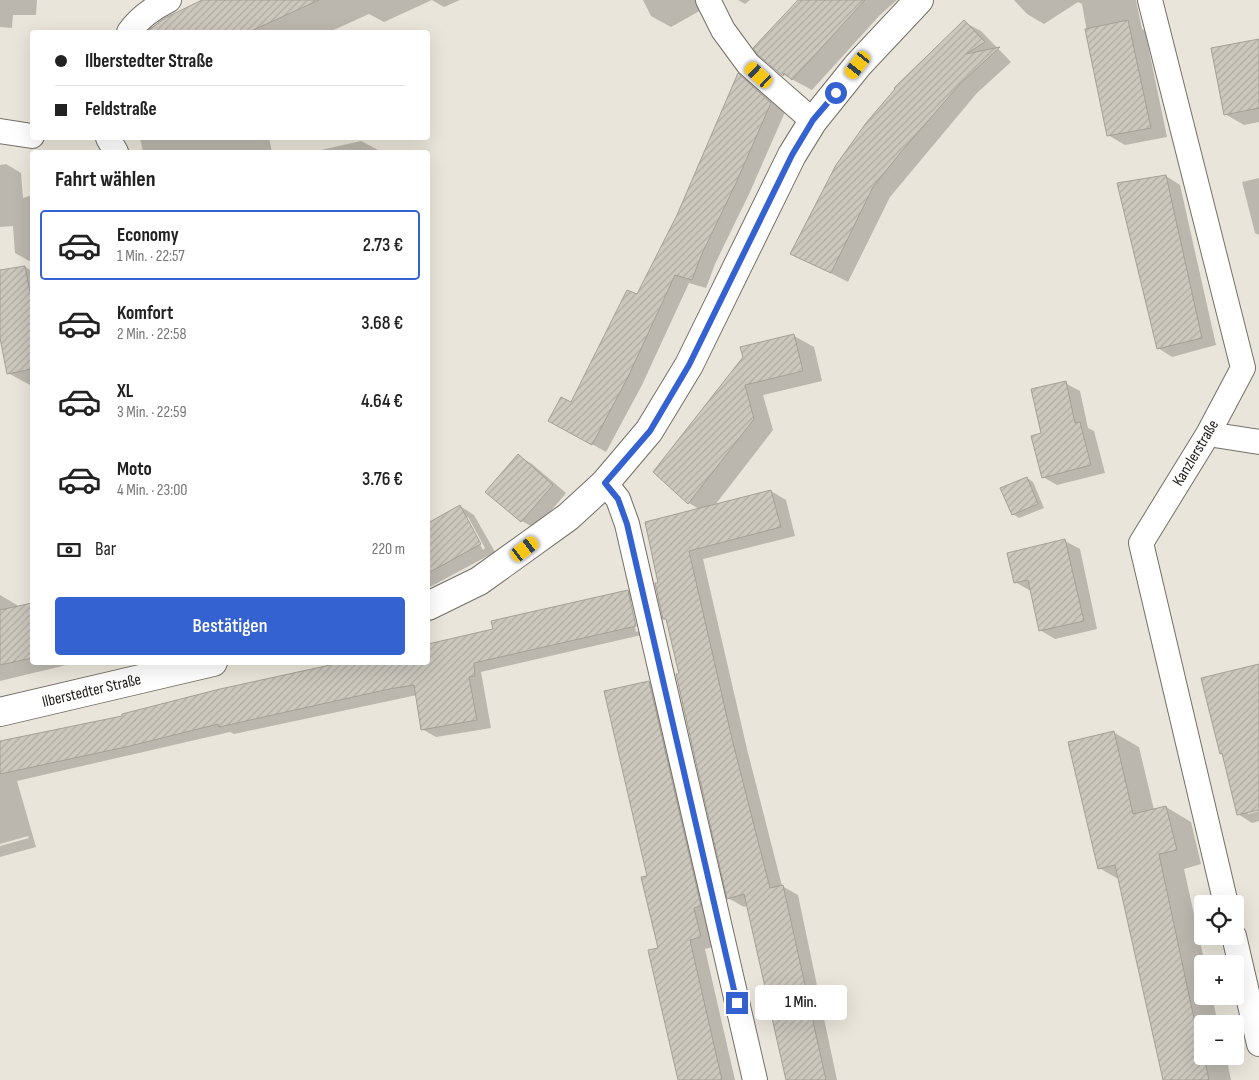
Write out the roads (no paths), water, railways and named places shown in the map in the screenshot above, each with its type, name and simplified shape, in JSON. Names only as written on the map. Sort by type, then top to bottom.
[{"type":"street","points":[[131,30],[136,23],[157,6],[169,0]]},
{"type":"street","points":[[708,0],[724,30],[748,64],[813,120]]},
{"type":"street","points":[[430,605],[479,581],[568,517],[605,483],[650,431],[689,365],[767,202],[813,120],[858,65],[919,0]]},
{"type":"street","name":"Kanzlerstraße","points":[[1150,0],[1242,368],[1208,434],[1141,543],[1224,895]]},
{"type":"street","points":[[0,130],[30,136]]},
{"type":"street","points":[[1208,434],[1259,442]]},
{"type":"street","points":[[605,483],[618,499],[627,524],[755,1080]]},
{"type":"street","name":"Ilberstedter Straße","points":[[0,712],[200,665]]},
{"type":"street","points":[[1236,945],[1259,1044]]}]
